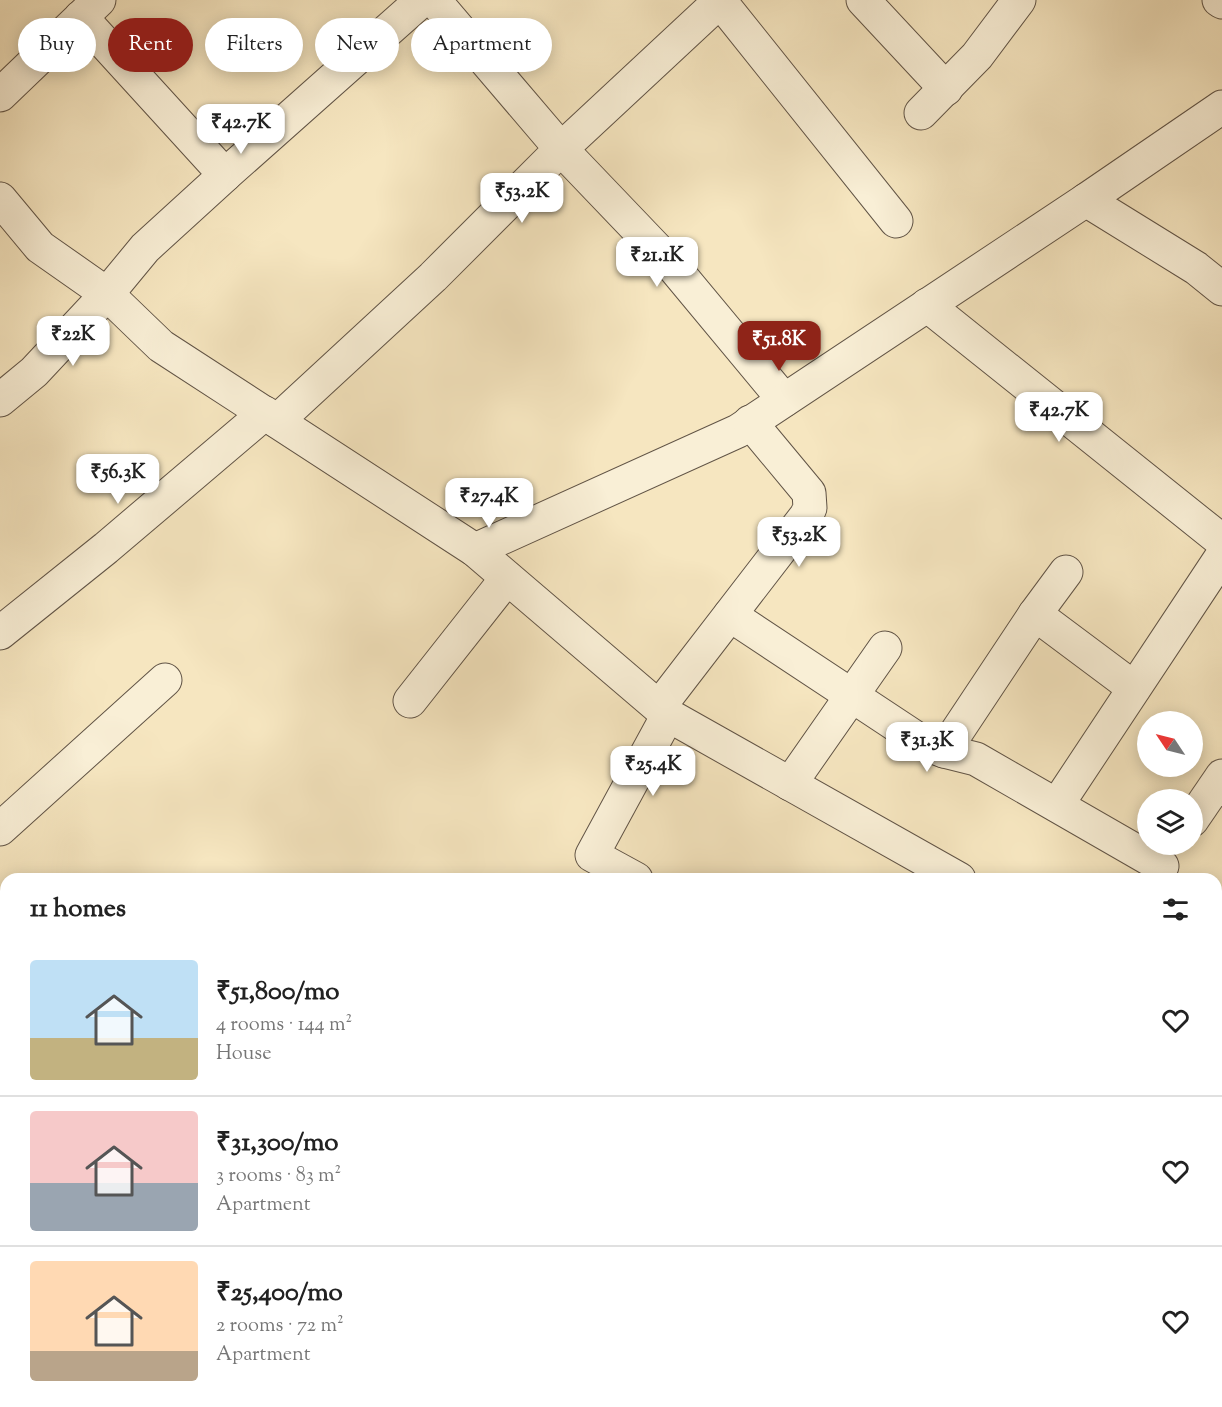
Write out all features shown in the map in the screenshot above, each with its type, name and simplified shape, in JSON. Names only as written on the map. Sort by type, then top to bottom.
[{"type":"street","points":[[0,400],[34,372],[145,248],[422,0]]},
{"type":"street","points":[[434,0],[561,149],[671,264],[784,400]]},
{"type":"street","points":[[0,633],[271,417],[433,277],[561,149],[720,0],[896,221]]},
{"type":"street","points":[[862,0],[946,89]]},
{"type":"street","points":[[921,113],[977,56],[1019,0]]},
{"type":"street","points":[[0,95],[90,9],[225,175]]},
{"type":"street","points":[[475,550],[738,430],[1086,200],[1222,107]]},
{"type":"street","points":[[0,199],[40,247],[106,294],[161,346],[475,550],[663,711],[948,873]]},
{"type":"street","points":[[1086,200],[1196,268],[1222,289]]},
{"type":"street","points":[[927,305],[1222,541]]},
{"type":"street","points":[[611,873],[586,867],[663,711],[730,615],[810,508],[809,494],[750,422]]},
{"type":"street","points":[[1057,805],[1222,556]]},
{"type":"street","points":[[944,752],[1035,614],[1066,572]]},
{"type":"street","points":[[410,701],[507,578]]},
{"type":"street","points":[[1035,614],[1134,688]]},
{"type":"street","points":[[730,615],[925,744],[944,752],[976,759],[1163,863]]},
{"type":"street","points":[[790,784],[885,648]]},
{"type":"street","points":[[0,829],[165,680]]},
{"type":"street","points":[[1203,804],[1222,776]]}]
